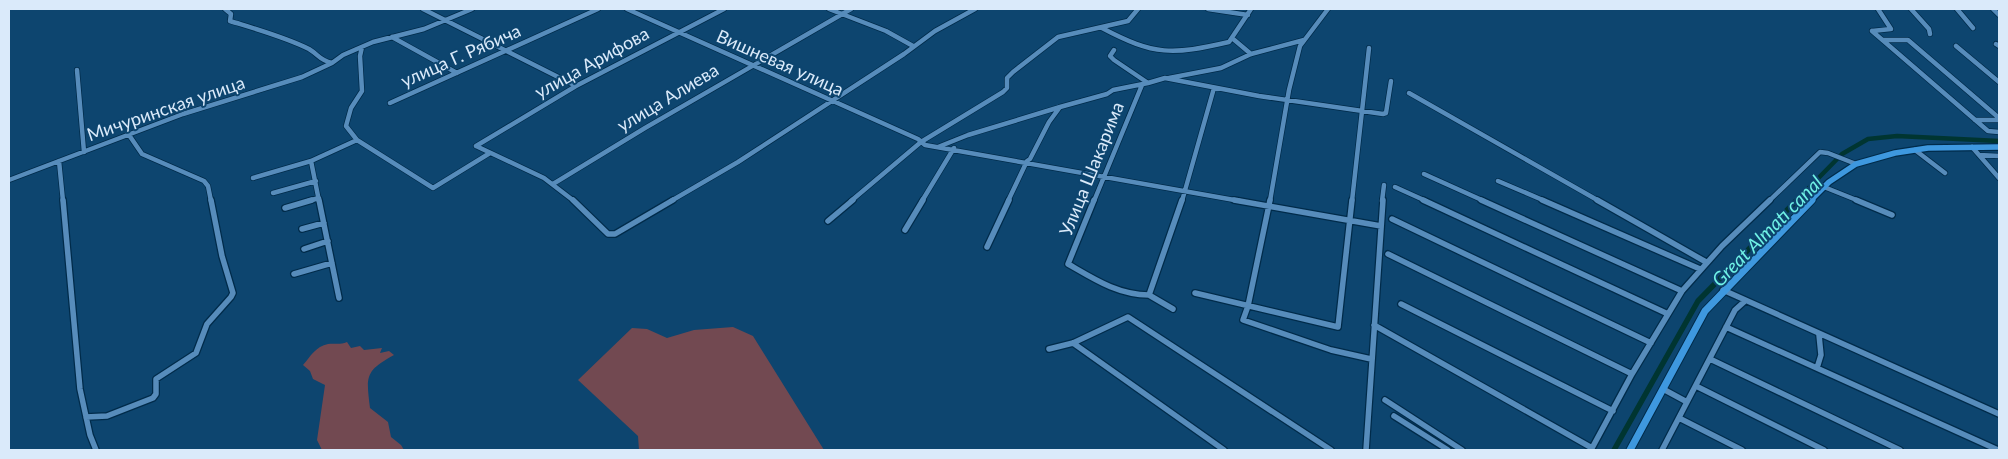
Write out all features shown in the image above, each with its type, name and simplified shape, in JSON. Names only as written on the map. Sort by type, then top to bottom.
[{"type":"main road","points":[[1630,450],[1705,311],[1723,290],[1824,187],[1856,164],[1895,153],[1915,150],[1999,147]]},
{"type":"street","points":[[224,9],[231,14],[230,21],[262,31],[310,50],[322,61],[332,63]]},
{"type":"street","points":[[423,9],[576,86]]},
{"type":"street","name":"Мичуринская улица","points":[[9,180],[183,114],[302,77],[332,63],[342,55],[362,47],[424,29],[472,9]]},
{"type":"street","name":"улица Г. Рябича","points":[[390,103],[598,9]]},
{"type":"street","name":"Вишневая улица","points":[[626,9],[918,139],[921,142],[938,147],[1027,161],[1185,192],[1381,226]]},
{"type":"street","name":"улица Арифова","points":[[490,153],[476,146],[576,86],[724,9]]},
{"type":"street","points":[[829,9],[886,31],[913,46]]},
{"type":"street","name":"улица Алиева","points":[[553,184],[851,9]]},
{"type":"street","points":[[362,47],[360,56],[362,91],[351,108],[346,126],[357,140],[433,188],[490,153],[526,169],[553,184],[571,198],[608,234],[615,234],[738,162],[904,54],[913,46],[975,9]]},
{"type":"street","points":[[828,221],[921,142],[1004,92],[1007,88],[1007,78],[1012,72],[1058,37],[1128,21],[1138,9]]},
{"type":"street","points":[[1208,9],[1248,15]]},
{"type":"street","points":[[1101,27],[1134,43],[1170,52],[1229,42],[1251,9]]},
{"type":"street","points":[[1328,9],[1300,46],[1288,99],[1269,207],[1248,306],[1243,320],[1331,350],[1371,359]]},
{"type":"street","points":[[1878,9],[1891,28],[1872,31],[1974,120],[1988,131],[1999,132]]},
{"type":"street","points":[[1911,9],[1929,29],[1930,34]]},
{"type":"street","points":[[1957,9],[1973,28]]},
{"type":"street","points":[[1993,9],[1999,15]]},
{"type":"street","points":[[392,37],[456,73]]},
{"type":"street","points":[[1232,38],[1251,54]]},
{"type":"street","points":[[938,147],[968,134],[1107,94],[1113,90],[1142,85],[1165,78],[1194,74],[1207,69],[1221,68],[1251,54],[1304,40]]},
{"type":"street","points":[[1882,40],[1908,40],[1999,119]]},
{"type":"street","points":[[1956,46],[1999,82]]},
{"type":"street","points":[[1195,293],[1338,327],[1369,48]]},
{"type":"street","points":[[1114,50],[1110,56],[1115,63],[1129,68],[1148,83]]},
{"type":"street","points":[[77,70],[84,152]]},
{"type":"street","points":[[1165,78],[1214,88],[1383,114],[1386,112],[1391,81]]},
{"type":"street","name":"Улица Шакарима","points":[[1142,85],[1068,264],[1118,291],[1140,296],[1149,294]]},
{"type":"street","points":[[1173,309],[1149,294],[1185,192],[1214,88]]},
{"type":"street","points":[[1409,93],[1706,262]]},
{"type":"street","points":[[988,247],[1027,161],[1030,159],[1048,122],[1060,107]]},
{"type":"street","points":[[1974,120],[1999,119]]},
{"type":"street","points":[[86,417],[107,416],[152,398],[156,394],[156,379],[196,353],[202,332],[208,321],[228,302],[233,293],[222,256],[208,186],[196,176],[142,154],[129,136]]},
{"type":"street","points":[[254,178],[311,161],[357,140]]},
{"type":"street","points":[[1972,147],[1999,178]]},
{"type":"street","points":[[905,230],[954,148]]},
{"type":"street","points":[[1915,150],[1946,173]]},
{"type":"street","points":[[1374,325],[1591,449],[1632,374],[1682,291],[1706,262],[1820,152],[1828,153],[1856,164]]},
{"type":"street","points":[[1979,155],[1999,156]]},
{"type":"street","points":[[311,161],[339,298]]},
{"type":"street","points":[[59,162],[80,389],[96,450]]},
{"type":"street","points":[[1424,174],[1682,291]]},
{"type":"street","points":[[273,193],[316,181]]},
{"type":"street","points":[[1498,181],[1700,269]]},
{"type":"street","points":[[1366,450],[1384,185]]},
{"type":"street","points":[[1395,187],[1668,314]]},
{"type":"street","points":[[1824,187],[1837,194],[1892,215]]},
{"type":"street","points":[[285,208],[319,198]]},
{"type":"street","points":[[1392,219],[1651,343]]},
{"type":"street","points":[[302,229],[324,223]]},
{"type":"street","points":[[304,248],[328,241]]},
{"type":"street","points":[[1388,254],[1632,374]]},
{"type":"street","points":[[294,274],[332,263]]},
{"type":"street","points":[[1723,290],[1819,335],[1999,414]]},
{"type":"street","points":[[1662,450],[1734,310],[1745,301]]},
{"type":"street","points":[[1401,304],[1612,411]]},
{"type":"street","points":[[1050,349],[1073,343],[1128,317],[1331,450]]},
{"type":"street","points":[[1726,327],[1998,450]]},
{"type":"street","points":[[1817,368],[1821,355],[1819,335]]},
{"type":"street","points":[[1073,343],[1224,450]]},
{"type":"street","points":[[1710,359],[1900,450]]},
{"type":"street","points":[[1696,386],[1824,450]]},
{"type":"street","points":[[1663,389],[1688,402]]},
{"type":"street","points":[[1385,400],[1462,450]]},
{"type":"street","points":[[1394,416],[1448,450]]},
{"type":"street","points":[[1679,418],[1742,450]]},
{"type":"shaded area","points":[[733,327],[753,336],[824,450],[639,450],[638,436],[578,380],[632,328],[647,329],[667,338],[694,330]]},
{"type":"shaded area","points":[[347,342],[351,348],[360,346],[364,350],[382,348],[380,353],[389,351],[394,355],[377,366],[370,376],[368,388],[370,408],[388,422],[391,437],[404,450],[322,450],[317,440],[325,385],[313,379],[310,371],[303,365],[320,347]]},
{"type":"waterway","name":"Great Almatı canal","points":[[1796,201],[1842,154],[1868,139],[1897,136],[1999,141]]},
{"type":"waterway","name":"Great Almatı canal","points":[[1614,450],[1698,301],[1797,200]]}]
